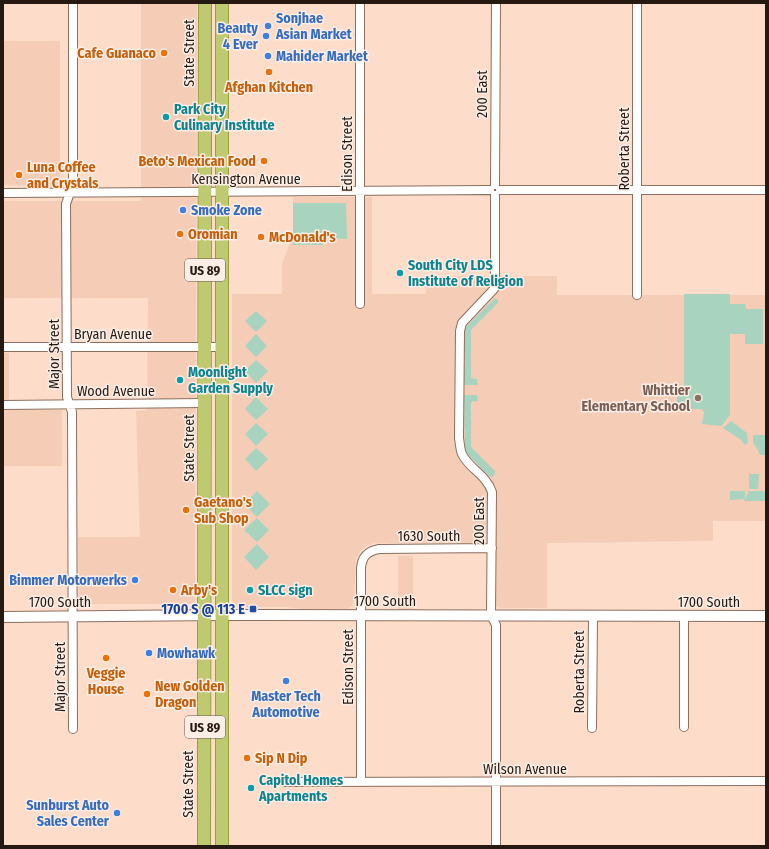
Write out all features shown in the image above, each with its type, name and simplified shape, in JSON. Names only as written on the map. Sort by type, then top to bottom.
[{"type":"main road","name":"State Street","points":[[204,846],[205,3]]},
{"type":"main road","name":"US 89","points":[[222,3],[222,846]]},
{"type":"street","name":"Major Street","points":[[73,3],[73,184],[66,204],[67,397],[72,412],[73,729]]},
{"type":"street","name":"Edison Street","points":[[360,3],[360,304]]},
{"type":"street","name":"200 East","points":[[496,3],[496,282],[494,289],[462,323],[460,332],[460,447],[462,455],[489,483],[492,492],[491,615],[496,625],[496,846]]},
{"type":"street","name":"Roberta Street","points":[[637,3],[637,295]]},
{"type":"street","name":"Kensington Avenue","points":[[3,193],[766,190]]},
{"type":"street","name":"Bryan Avenue","points":[[3,348],[222,347]]},
{"type":"street","name":"Wood Avenue","points":[[3,405],[205,403]]},
{"type":"street","name":"1630 South","points":[[367,553],[379,549],[492,548]]},
{"type":"street","name":"Edison Street","points":[[361,782],[361,568],[363,558],[367,553]]},
{"type":"street","name":"1700 South","points":[[3,617],[205,615],[766,616]]},
{"type":"street","name":"Roberta Street","points":[[592,728],[593,616]]},
{"type":"street","points":[[684,616],[684,727]]},
{"type":"street","name":"Wilson Avenue","points":[[284,782],[766,781]]},
{"type":"shaded area","points":[[141,3],[197,3],[195,604],[79,604],[78,537],[140,537],[136,411],[147,410],[148,298],[3,298],[3,201],[141,201]]},
{"type":"shaded area","points":[[3,41],[60,41],[60,186],[3,185]]},
{"type":"shaded area","points":[[293,197],[372,197],[372,294],[426,294],[426,276],[557,276],[557,295],[766,295],[766,521],[713,521],[713,541],[547,543],[547,608],[497,607],[495,603],[496,543],[376,543],[368,545],[361,550],[356,559],[354,600],[352,606],[348,609],[237,607],[234,605],[232,598],[232,294],[282,294],[282,264],[293,235]]},
{"type":"shaded area","points":[[3,353],[9,353],[9,409],[62,410],[62,466],[3,466]]},
{"type":"shaded area","points":[[398,556],[413,556],[413,609],[398,610]]},
{"type":"green space","points":[[293,203],[346,203],[347,239],[324,238],[323,245],[293,245]]},
{"type":"green space","points":[[684,294],[730,294],[730,304],[745,304],[746,309],[763,309],[763,344],[745,344],[745,334],[730,334],[730,415],[721,426],[702,424],[704,412],[702,409],[677,409],[677,386],[684,386]]},
{"type":"green space","points":[[495,298],[498,300],[498,303],[471,330],[471,378],[477,379],[478,385],[464,385],[465,328]]},
{"type":"green space","points":[[256,311],[267,321],[256,332],[245,321]]},
{"type":"green space","points":[[256,334],[267,346],[256,357],[245,346]]},
{"type":"green space","points":[[256,360],[268,371],[256,383],[245,371]]},
{"type":"green space","points":[[464,395],[477,395],[478,401],[471,402],[471,447],[495,471],[493,477],[489,476],[465,450]]},
{"type":"green space","points":[[256,397],[268,409],[256,420],[245,409]]},
{"type":"green space","points":[[731,421],[747,433],[748,443],[745,445],[740,439],[723,428]]},
{"type":"green space","points":[[256,423],[268,434],[256,446],[245,434]]},
{"type":"green space","points":[[753,435],[766,435],[765,455],[760,455],[753,443]]},
{"type":"green space","points":[[256,448],[268,459],[256,471],[245,459]]},
{"type":"green space","points":[[749,474],[759,474],[758,489],[749,489]]},
{"type":"green space","points":[[257,491],[270,504],[257,517],[244,504]]},
{"type":"green space","points":[[730,491],[745,491],[745,499],[730,500]]},
{"type":"green space","points":[[749,491],[766,491],[766,501],[744,501]]},
{"type":"green space","points":[[257,518],[269,530],[257,542],[244,530]]},
{"type":"green space","points":[[257,544],[269,557],[256,570],[244,557]]},
{"type":"place","name":"Sonjhae Asian Market","points":[[268,26]]},
{"type":"place","name":"Beauty 4 Ever","points":[[266,36]]},
{"type":"place","name":"Cafe Guanaco","points":[[164,53]]},
{"type":"place","name":"Mahider Market","points":[[268,56]]},
{"type":"place","name":"Afghan Kitchen","points":[[269,72]]},
{"type":"place","name":"Park City Culinary Institute","points":[[166,117]]},
{"type":"place","name":"Beto's Mexican Food","points":[[264,161]]},
{"type":"place","name":"Luna Coffee and Crystals","points":[[19,175]]},
{"type":"place","name":"Smoke Zone","points":[[183,210]]},
{"type":"place","name":"Oromian","points":[[180,234]]},
{"type":"place","name":"McDonald's","points":[[261,237]]},
{"type":"place","name":"South City LDS Institute of Religion","points":[[400,273]]},
{"type":"place","name":"Moonlight Garden Supply","points":[[180,380]]},
{"type":"place","name":"Whittier Elementary School","points":[[698,398]]},
{"type":"place","name":"Gaetano's Sub Shop","points":[[186,510]]},
{"type":"place","name":"Bimmer Motorwerks","points":[[135,580]]},
{"type":"place","name":"Arby's","points":[[173,590]]},
{"type":"place","name":"SLCC sign","points":[[250,590]]},
{"type":"place","name":"1700 S @ 113 E","points":[[253,609]]},
{"type":"place","name":"Mowhawk","points":[[149,653]]},
{"type":"place","name":"Veggie House","points":[[106,658]]},
{"type":"place","name":"Master Tech Automotive","points":[[286,681]]},
{"type":"place","name":"New Golden Dragon","points":[[147,694]]},
{"type":"place","name":"Sip N Dip","points":[[247,758]]},
{"type":"place","name":"Capitol Homes Apartments","points":[[251,788]]},
{"type":"place","name":"Sunburst Auto Sales Center","points":[[117,813]]}]
